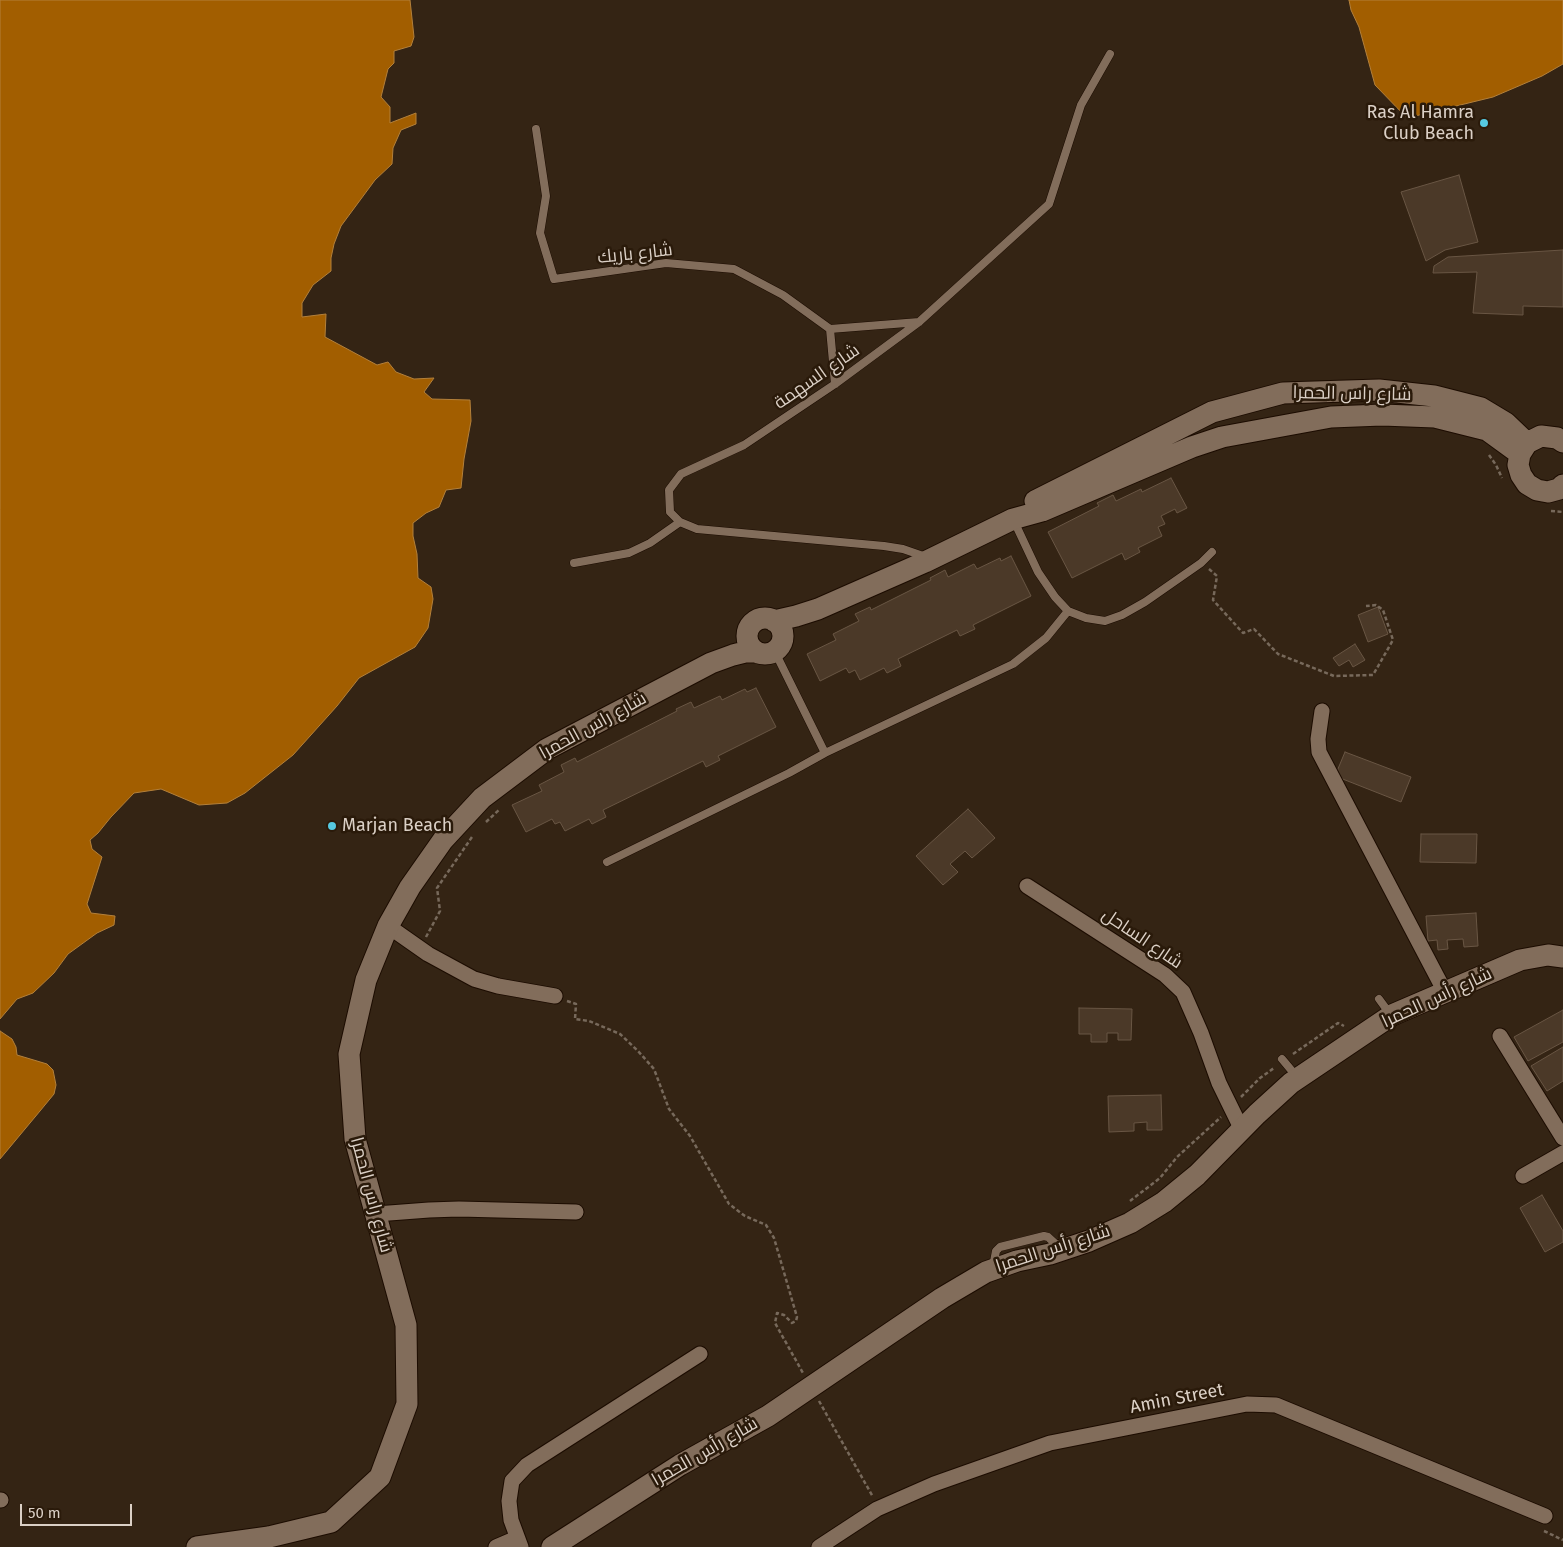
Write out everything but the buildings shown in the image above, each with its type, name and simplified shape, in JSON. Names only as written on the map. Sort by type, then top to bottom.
[{"type":"street","name":"شارع راس الحمرا","points":[[1013,519],[1039,499],[1212,412],[1283,393],[1379,390],[1434,396],[1482,408],[1506,423],[1524,449]]},
{"type":"street","name":"شارع راس الحمرا","points":[[197,1547],[269,1537],[331,1522],[380,1478],[407,1404],[406,1325],[355,1139],[349,1054],[366,980],[388,926],[410,888],[443,840],[482,798],[547,749],[711,663],[745,652],[772,640],[818,609],[928,560],[1013,519],[1042,511],[1199,444],[1222,437],[1331,418],[1382,415],[1435,417],[1487,430],[1524,449]]},
{"type":"street","points":[[1561,436],[1541,436],[1524,449],[1518,465],[1521,476],[1527,484],[1537,490],[1548,492],[1558,489],[1563,485]]},
{"type":"street","name":"شارع راس الحمرا","points":[[711,663],[756,621],[762,619],[772,640]]},
{"type":"street","points":[[1322,711],[1318,739],[1319,752],[1445,992]]},
{"type":"street","name":"شارع الساحل","points":[[1027,886],[1165,975],[1179,987],[1201,1033],[1219,1083],[1242,1130]]},
{"type":"street","points":[[388,926],[420,948],[474,979],[498,986],[555,996]]},
{"type":"street","name":"شارع رأس الحمرا","points":[[552,1547],[680,1465],[768,1416],[942,1298],[986,1272],[1016,1261],[1062,1250],[1089,1241],[1130,1223],[1164,1202],[1197,1174],[1257,1114],[1298,1079],[1364,1034],[1385,1007],[1445,992],[1480,979],[1520,960],[1556,956]]},
{"type":"street","points":[[1500,1036],[1563,1138]]},
{"type":"street","points":[[1522,1176],[1563,1153]]},
{"type":"street","points":[[376,1214],[458,1209],[576,1212]]},
{"type":"street","points":[[496,1547],[519,1542],[511,1520],[509,1501],[512,1481],[527,1465],[700,1354]]},
{"type":"street","name":"Amin Street","points":[[819,1547],[877,1509],[934,1484],[1050,1443],[1247,1404],[1276,1405],[1544,1516]]},
{"type":"lane","name":"شارع السهمة","points":[[680,522],[670,512],[669,490],[682,474],[744,445],[835,384],[919,322],[1049,204],[1081,105],[1110,54]]},
{"type":"lane","name":"شارع باريك","points":[[536,129],[546,196],[540,233],[554,279],[666,263],[734,269],[783,295],[830,329]]},
{"type":"lane","points":[[835,384],[830,329],[919,322]]},
{"type":"lane","points":[[1013,519],[1038,572],[1055,597],[1068,611],[1086,618],[1105,621],[1122,615],[1201,563],[1212,552]]},
{"type":"lane","points":[[574,563],[629,553],[650,543],[680,522],[697,529],[884,546],[906,550],[928,560]]},
{"type":"lane","points":[[607,862],[790,773],[825,752],[1013,664],[1046,638],[1068,611]]},
{"type":"lane","points":[[772,640],[825,752]]},
{"type":"lane","points":[[1283,1060],[1298,1079]]},
{"type":"path","points":[[1485,449],[1496,464],[1505,486]]},
{"type":"path","points":[[1546,510],[1563,512]]},
{"type":"path","points":[[1202,564],[1216,576],[1213,600],[1243,633],[1254,629],[1278,654],[1334,676],[1373,675],[1393,640],[1383,610],[1376,605],[1366,606]]},
{"type":"path","points":[[482,826],[503,806]]},
{"type":"path","points":[[420,948],[440,911],[437,888],[475,833]]},
{"type":"path","points":[[555,996],[576,1004],[575,1019],[589,1021],[620,1034],[638,1051],[654,1069],[669,1109],[690,1136],[729,1204],[746,1216],[766,1225],[774,1238],[797,1317],[796,1321],[792,1323],[784,1315],[777,1313],[775,1323],[875,1500]]},
{"type":"path","points":[[1127,1207],[1130,1200],[1160,1178],[1177,1157],[1231,1108],[1260,1078],[1283,1060],[1338,1023],[1364,1034]]},
{"type":"shaded area","points":[[0,0],[410,0],[414,37],[411,46],[394,51],[394,63],[388,69],[381,97],[390,107],[390,123],[416,113],[416,124],[401,130],[393,148],[392,164],[375,180],[341,226],[334,244],[331,271],[313,285],[302,303],[302,317],[326,314],[325,337],[377,365],[388,362],[396,372],[414,379],[434,378],[424,392],[432,399],[470,400],[471,421],[461,488],[446,490],[439,507],[426,513],[413,523],[418,578],[431,587],[433,599],[428,628],[415,647],[359,678],[337,706],[293,755],[245,793],[227,803],[199,805],[161,789],[134,793],[90,840],[92,849],[102,857],[87,904],[91,913],[115,916],[114,925],[97,933],[68,954],[54,973],[33,993],[17,999],[0,1019]]},
{"type":"shaded area","points":[[1349,0],[1563,0],[1563,64],[1542,76],[1493,97],[1407,118],[1375,85],[1359,27],[1351,10]]},
{"type":"shaded area","points":[[0,1031],[12,1039],[17,1055],[47,1064],[53,1070],[56,1085],[54,1094],[0,1159]]},
{"type":"place","name":"Ras Al Hamra Club Beach","points":[[1484,123]]},
{"type":"place","name":"Marjan Beach","points":[[332,826]]}]
